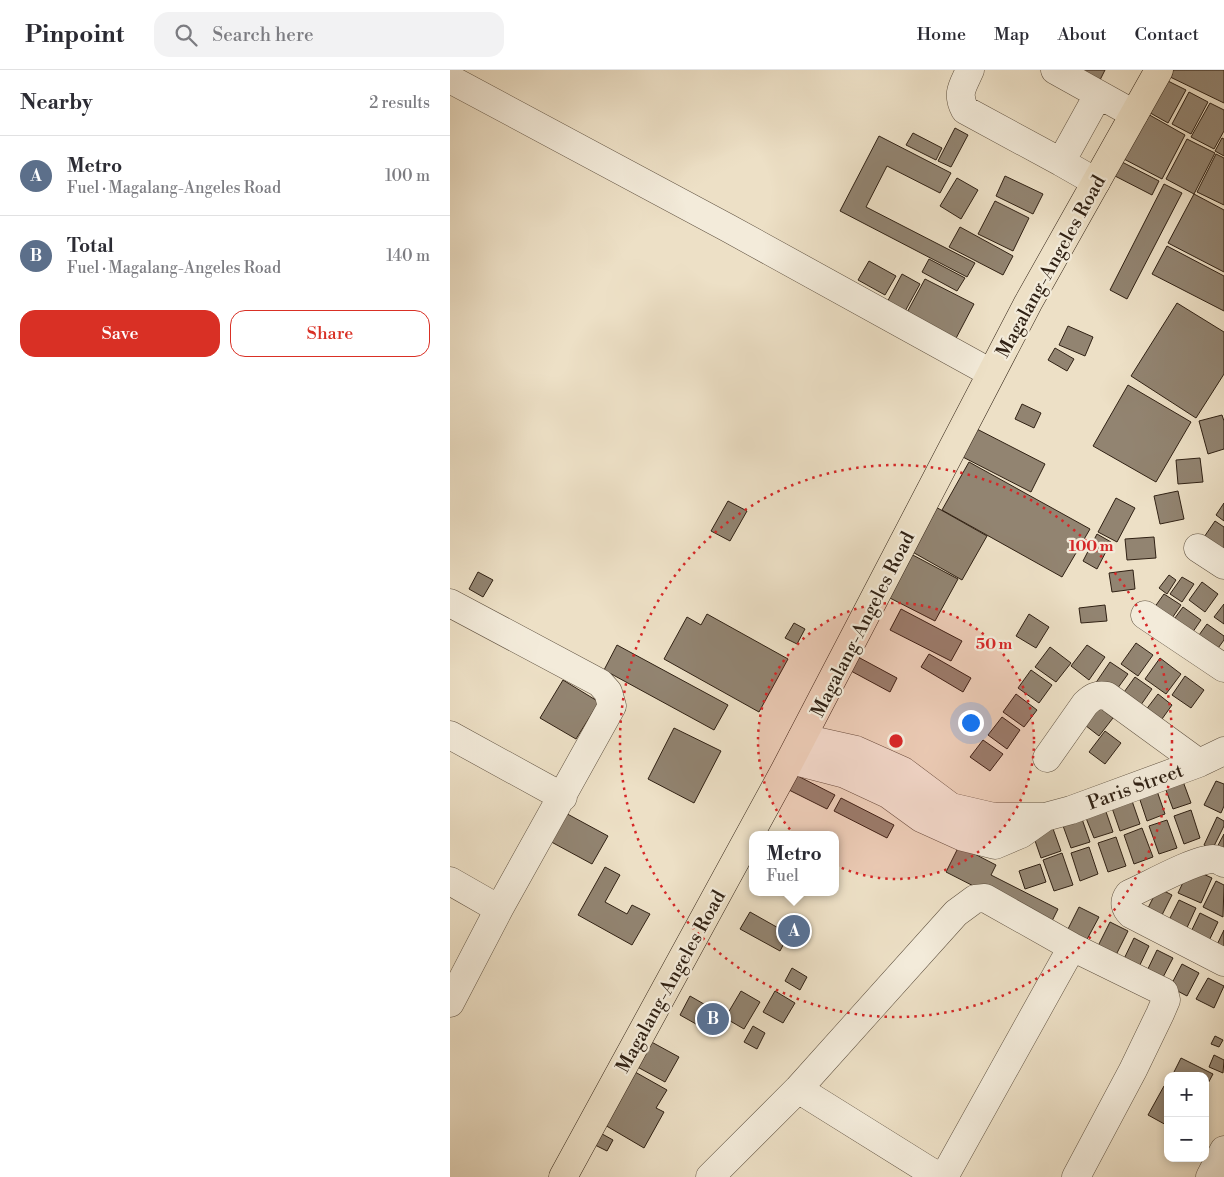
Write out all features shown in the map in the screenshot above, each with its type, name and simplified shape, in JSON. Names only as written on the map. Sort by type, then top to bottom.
[{"type":"main road","name":"Magalang-Angeles Road","points":[[752,831],[868,613],[991,373],[1159,70]]},
{"type":"main road","name":"Magalang-Angeles Road","points":[[563,1177],[749,837]]},
{"type":"street","points":[[970,70],[960,91],[960,101],[965,110],[1096,182]]},
{"type":"street","points":[[1054,70],[1134,114]]},
{"type":"street","points":[[450,80],[728,228],[991,373]]},
{"type":"street","points":[[1061,162],[1098,95]]},
{"type":"street","points":[[1198,548],[1224,565]]},
{"type":"street","points":[[450,603],[600,683],[608,692],[612,706],[499,909],[450,1003]]},
{"type":"street","points":[[1145,615],[1224,668]]},
{"type":"street","points":[[1046,758],[1085,704],[1099,694],[1107,696],[1217,756]]},
{"type":"street","points":[[450,735],[562,797]]},
{"type":"street","name":"Paris Street","points":[[797,749],[856,750],[903,771],[948,818],[963,837],[995,845],[1021,834],[1045,818],[1217,756]]},
{"type":"street","points":[[1224,862],[1214,859],[1206,860],[1179,870],[1129,894],[1125,904],[1125,908],[1131,914],[1224,962]]},
{"type":"street","points":[[450,881],[499,909]]},
{"type":"street","points":[[710,1177],[798,1089],[956,913],[975,899],[985,898],[1072,947],[1164,992],[1166,1000],[1133,1070],[1076,1177]]},
{"type":"street","points":[[944,1177],[1072,947]]},
{"type":"street","points":[[798,1089],[940,1177]]},
{"type":"street","points":[[1210,1177],[1224,1150]]},
{"type":"building","points":[[1073,70],[1105,70],[1098,84]]},
{"type":"building","points":[[1168,70],[1224,70],[1224,103],[1166,75]]},
{"type":"building","points":[[1162,78],[1186,90],[1168,123],[1145,110]]},
{"type":"building","points":[[1189,92],[1208,102],[1191,134],[1172,124]]},
{"type":"building","points":[[1210,103],[1224,110],[1224,131],[1214,149],[1191,137]]},
{"type":"building","points":[[1146,113],[1185,135],[1162,179],[1122,158]]},
{"type":"building","points":[[955,128],[968,135],[951,167],[938,161]]},
{"type":"building","points":[[913,133],[942,148],[936,160],[906,145]]},
{"type":"building","points":[[879,136],[951,173],[940,193],[887,166],[866,207],[975,263],[967,277],[840,211]]},
{"type":"building","points":[[1222,138],[1224,139],[1224,156],[1215,151]]},
{"type":"building","points":[[1187,139],[1215,153],[1194,194],[1166,179]]},
{"type":"building","points":[[1216,154],[1224,158],[1224,205],[1197,192]]},
{"type":"building","points":[[1122,162],[1159,181],[1152,195],[1115,176]]},
{"type":"building","points":[[1005,176],[1043,194],[1033,214],[996,196]]},
{"type":"building","points":[[957,178],[978,190],[961,219],[940,206]]},
{"type":"building","points":[[1164,184],[1182,193],[1127,299],[1110,290]]},
{"type":"building","points":[[1194,194],[1224,210],[1224,272],[1168,243]]},
{"type":"building","points":[[995,201],[1029,218],[1013,251],[978,234]]},
{"type":"building","points":[[960,227],[1013,256],[1003,275],[949,247]]},
{"type":"building","points":[[1167,246],[1224,276],[1224,311],[1152,274]]},
{"type":"building","points":[[929,259],[965,278],[957,291],[922,272]]},
{"type":"building","points":[[869,261],[896,276],[885,295],[858,280]]},
{"type":"building","points":[[902,274],[920,284],[903,315],[885,306]]},
{"type":"building","points":[[925,279],[974,304],[953,344],[904,318]]},
{"type":"building","points":[[1177,303],[1224,332],[1224,374],[1196,418],[1131,376]]},
{"type":"building","points":[[1068,326],[1093,337],[1085,356],[1059,345]]},
{"type":"building","points":[[1055,348],[1074,359],[1067,371],[1048,360]]},
{"type":"building","points":[[1128,385],[1191,422],[1156,482],[1093,446]]},
{"type":"building","points":[[1022,404],[1041,413],[1034,428],[1015,419]]},
{"type":"building","points":[[1222,415],[1224,421],[1224,449],[1208,454],[1199,421]]},
{"type":"building","points":[[971,426],[1045,464],[1031,492],[957,454]]},
{"type":"building","points":[[1200,458],[1203,482],[1178,484],[1176,460]]},
{"type":"building","points":[[969,462],[1090,529],[1062,577],[942,510]]},
{"type":"building","points":[[1178,491],[1184,519],[1160,524],[1154,496]]},
{"type":"building","points":[[1116,498],[1135,508],[1117,542],[1098,532]]},
{"type":"building","points":[[728,501],[747,511],[730,541],[711,531]]},
{"type":"building","points":[[1224,503],[1224,521],[1216,515]]},
{"type":"building","points":[[934,506],[987,536],[962,580],[909,550]]},
{"type":"building","points":[[1215,521],[1224,527],[1224,547],[1218,555],[1200,543]]},
{"type":"building","points":[[1097,534],[1111,542],[1097,569],[1083,561]]},
{"type":"building","points":[[1154,537],[1156,558],[1127,560],[1125,539]]},
{"type":"building","points":[[909,553],[958,579],[935,621],[886,596]]},
{"type":"building","points":[[1133,570],[1135,589],[1112,592],[1109,573]]},
{"type":"building","points":[[478,572],[493,580],[483,597],[469,589]]},
{"type":"building","points":[[1169,575],[1176,580],[1167,594],[1159,588]]},
{"type":"building","points":[[1182,577],[1194,584],[1182,602],[1170,594]]},
{"type":"building","points":[[1202,582],[1218,594],[1205,612],[1189,600]]},
{"type":"building","points":[[1164,594],[1181,605],[1166,627],[1149,615]]},
{"type":"building","points":[[1224,604],[1224,624],[1214,617]]},
{"type":"building","points":[[1105,605],[1107,621],[1081,623],[1079,608]]},
{"type":"building","points":[[1183,607],[1201,620],[1188,639],[1169,626]]},
{"type":"building","points":[[901,609],[962,641],[951,661],[890,630]]},
{"type":"building","points":[[707,614],[788,659],[759,712],[664,659],[687,617],[701,625]]},
{"type":"building","points":[[1029,614],[1049,627],[1036,648],[1016,636]]},
{"type":"building","points":[[794,623],[805,629],[797,644],[785,638]]},
{"type":"building","points":[[1207,624],[1224,636],[1224,640],[1213,655],[1194,642]]},
{"type":"building","points":[[1136,643],[1153,655],[1138,676],[1121,664]]},
{"type":"building","points":[[617,645],[728,705],[714,730],[604,670]]},
{"type":"building","points":[[1087,645],[1105,657],[1089,680],[1071,666]]},
{"type":"building","points":[[1050,647],[1071,663],[1056,682],[1035,667]]},
{"type":"building","points":[[929,654],[971,678],[963,692],[921,667]]},
{"type":"building","points":[[858,657],[897,678],[890,692],[851,671]]},
{"type":"building","points":[[1160,658],[1181,674],[1166,694],[1145,679]]},
{"type":"building","points":[[1110,662],[1128,674],[1112,696],[1095,684]]},
{"type":"building","points":[[1031,670],[1052,685],[1039,703],[1018,688]]},
{"type":"building","points":[[1185,676],[1204,690],[1191,708],[1172,695]]},
{"type":"building","points":[[1135,677],[1152,689],[1136,712],[1119,699]]},
{"type":"building","points":[[563,680],[599,702],[576,739],[540,718]]},
{"type":"building","points":[[1016,694],[1037,710],[1024,727],[1003,712]]},
{"type":"building","points":[[1158,694],[1172,705],[1157,726],[1142,715]]},
{"type":"building","points":[[1095,704],[1113,718],[1099,736],[1081,722]]},
{"type":"building","points":[[1002,717],[1020,730],[1007,749],[988,735]]},
{"type":"building","points":[[674,728],[721,751],[694,803],[648,779]]},
{"type":"building","points":[[1105,731],[1121,743],[1105,764],[1089,752]]},
{"type":"building","points":[[983,740],[1003,754],[990,771],[970,757]]},
{"type":"building","points":[[792,773],[835,795],[827,809],[785,788]]},
{"type":"building","points":[[1181,776],[1191,803],[1173,809],[1163,782]]},
{"type":"building","points":[[1216,781],[1224,784],[1224,806],[1221,813],[1204,805]]},
{"type":"building","points":[[1156,788],[1165,814],[1147,821],[1138,794]]},
{"type":"building","points":[[841,798],[894,825],[887,838],[834,811]]},
{"type":"building","points":[[1131,798],[1140,824],[1120,831],[1111,805]]},
{"type":"building","points":[[1104,806],[1113,832],[1094,838],[1084,813]]},
{"type":"building","points":[[560,810],[608,836],[592,864],[544,838]]},
{"type":"building","points":[[1191,810],[1200,838],[1184,844],[1174,816]]},
{"type":"building","points":[[1081,816],[1090,842],[1071,848],[1062,823]]},
{"type":"building","points":[[1217,817],[1224,821],[1224,826],[1212,850],[1204,845]]},
{"type":"building","points":[[1167,820],[1177,848],[1159,854],[1149,826]]},
{"type":"building","points":[[1052,826],[1061,851],[1041,858],[1032,832]]},
{"type":"building","points":[[1142,828],[1153,857],[1134,864],[1124,835]]},
{"type":"building","points":[[1224,834],[1224,855],[1215,851]]},
{"type":"building","points":[[1116,837],[1126,866],[1108,872],[1098,843]]},
{"type":"building","points":[[959,846],[996,865],[991,875],[1058,909],[1050,925],[946,872]]},
{"type":"building","points":[[1089,847],[1098,874],[1080,881],[1071,853]]},
{"type":"building","points":[[1062,853],[1073,885],[1054,891],[1043,860]]},
{"type":"building","points":[[1040,864],[1046,882],[1025,889],[1019,871]]},
{"type":"building","points":[[605,867],[620,875],[605,902],[627,914],[632,905],[650,914],[632,945],[578,915]]},
{"type":"building","points":[[1190,868],[1212,878],[1201,903],[1178,893]]},
{"type":"building","points":[[1216,881],[1224,885],[1223,917],[1203,907]]},
{"type":"building","points":[[1158,888],[1172,895],[1160,919],[1146,912]]},
{"type":"building","points":[[1179,900],[1196,908],[1185,932],[1167,924]]},
{"type":"building","points":[[1079,907],[1099,917],[1084,945],[1065,935]]},
{"type":"building","points":[[750,912],[789,934],[780,951],[740,929]]},
{"type":"building","points":[[1200,913],[1218,922],[1206,947],[1188,938]]},
{"type":"building","points":[[1110,922],[1128,931],[1114,959],[1096,950]]},
{"type":"building","points":[[1224,930],[1224,956],[1214,951]]},
{"type":"building","points":[[1134,938],[1149,946],[1137,971],[1122,963]]},
{"type":"building","points":[[1157,950],[1173,958],[1160,983],[1145,975]]},
{"type":"building","points":[[1182,964],[1199,973],[1187,996],[1170,987]]},
{"type":"building","points":[[792,968],[807,977],[800,990],[785,981]]},
{"type":"building","points":[[1208,978],[1224,986],[1214,1008],[1196,999]]},
{"type":"building","points":[[741,991],[760,1002],[744,1029],[725,1018]]},
{"type":"building","points":[[775,991],[795,1003],[783,1023],[763,1012]]},
{"type":"building","points":[[690,996],[723,1015],[712,1033],[680,1015]]},
{"type":"building","points":[[753,1026],[765,1033],[757,1049],[744,1042]]},
{"type":"building","points":[[1215,1036],[1223,1040],[1219,1047],[1211,1044]]},
{"type":"building","points":[[646,1039],[679,1057],[665,1082],[632,1064]]},
{"type":"building","points":[[1214,1055],[1224,1060],[1223,1073],[1209,1067]]},
{"type":"building","points":[[1181,1058],[1209,1072],[1174,1072]]},
{"type":"building","points":[[628,1068],[667,1090],[656,1108],[664,1112],[644,1148],[598,1121]]},
{"type":"building","points":[[1209,1072],[1213,1074],[1209,1082]]},
{"type":"building","points":[[1164,1086],[1164,1124],[1148,1115]]},
{"type":"building","points":[[595,1130],[613,1140],[607,1151],[589,1142]]},
{"type":"place","name":"Metro","points":[[794,931]]},
{"type":"place","name":"Total","points":[[713,1019]]}]
